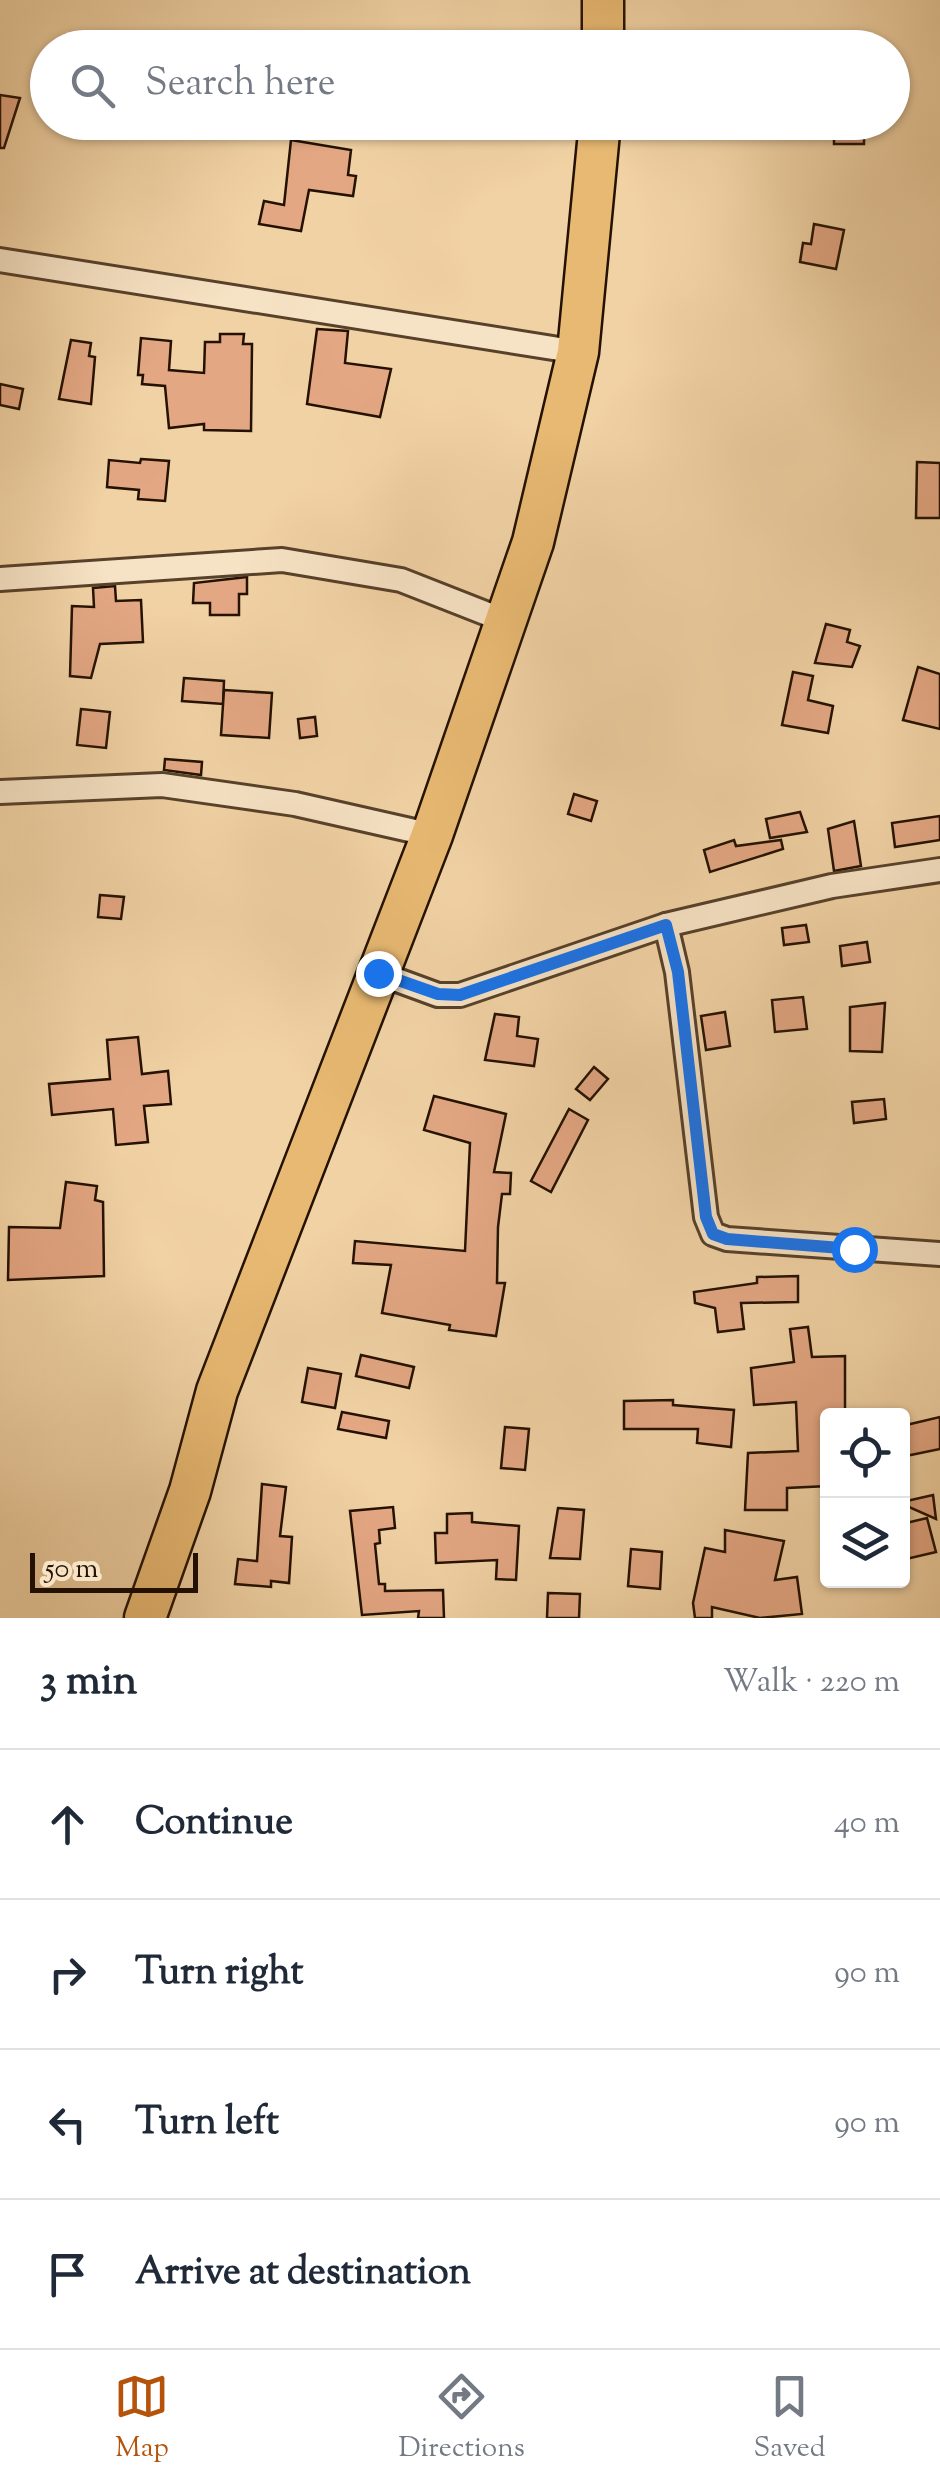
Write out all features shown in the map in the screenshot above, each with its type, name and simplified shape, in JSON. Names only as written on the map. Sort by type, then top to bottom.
[{"type":"highway","points":[[603,0],[603,30]]},
{"type":"highway","points":[[145,1618],[194,1476],[217,1391],[432,835],[533,542],[578,352],[598,140]]},
{"type":"highway","points":[[120,1618],[192,1430],[217,1391]]},
{"type":"street","points":[[0,260],[578,352]]},
{"type":"street","points":[[0,579],[282,560],[402,580],[508,622]]},
{"type":"street","points":[[0,792],[162,785],[295,804],[432,835]]},
{"type":"street","points":[[378,973],[438,994],[460,995],[666,925],[832,886],[940,870]]},
{"type":"street","points":[[666,925],[678,972],[706,1217],[713,1234],[727,1239],[940,1254]]},
{"type":"building","points":[[0,95],[20,98],[4,148],[0,148]]},
{"type":"building","points":[[291,140],[351,150],[348,175],[356,176],[353,196],[309,190],[301,231],[259,224],[264,201],[284,205]]},
{"type":"building","points":[[834,140],[864,140],[864,144],[834,144]]},
{"type":"building","points":[[814,224],[844,230],[836,269],[800,262],[803,243],[811,244]]},
{"type":"building","points":[[317,329],[348,331],[345,363],[391,369],[380,417],[307,404]]},
{"type":"building","points":[[220,334],[244,334],[243,344],[252,344],[251,431],[204,430],[204,424],[169,428],[165,386],[142,384],[143,375],[138,375],[141,338],[171,341],[169,370],[204,373],[205,342],[220,342]]},
{"type":"building","points":[[71,340],[91,343],[89,356],[95,357],[91,404],[59,399]]},
{"type":"building","points":[[0,384],[23,389],[19,409],[0,405]]},
{"type":"building","points":[[141,459],[169,461],[165,501],[138,499],[139,490],[107,487],[109,460],[140,463]]},
{"type":"building","points":[[917,462],[940,463],[940,518],[916,518]]},
{"type":"building","points":[[247,577],[247,594],[239,594],[239,615],[210,615],[210,603],[193,603],[194,583]]},
{"type":"building","points":[[115,586],[116,601],[141,600],[143,642],[100,644],[91,678],[70,676],[72,606],[94,607],[93,588]]},
{"type":"building","points":[[826,624],[850,630],[847,642],[860,646],[852,667],[815,663]]},
{"type":"building","points":[[918,667],[940,674],[940,729],[903,720]]},
{"type":"building","points":[[793,672],[813,676],[808,700],[833,706],[828,733],[782,725]]},
{"type":"building","points":[[184,678],[224,681],[223,704],[182,701]]},
{"type":"building","points":[[224,690],[272,693],[269,738],[221,735]]},
{"type":"building","points":[[81,709],[110,712],[106,748],[77,745]]},
{"type":"building","points":[[315,717],[317,736],[300,738],[298,719]]},
{"type":"building","points":[[165,759],[202,762],[201,775],[164,770]]},
{"type":"building","points":[[574,794],[597,801],[591,821],[568,814]]},
{"type":"building","points":[[800,812],[807,832],[770,838],[766,819]]},
{"type":"building","points":[[940,816],[940,840],[895,847],[892,823]]},
{"type":"building","points":[[854,821],[861,866],[834,871],[828,829]]},
{"type":"building","points":[[734,840],[736,846],[781,840],[783,849],[710,872],[704,850]]},
{"type":"building","points":[[100,895],[124,897],[121,919],[98,917]]},
{"type":"building","points":[[806,925],[809,942],[784,945],[782,928]]},
{"type":"building","points":[[867,942],[870,962],[842,966],[840,946]]},
{"type":"building","points":[[803,997],[807,1029],[775,1032],[772,1000]]},
{"type":"building","points":[[885,1003],[882,1052],[850,1051],[850,1007]]},
{"type":"building","points":[[725,1012],[730,1046],[706,1050],[701,1016]]},
{"type":"building","points":[[495,1014],[519,1017],[517,1036],[538,1039],[534,1066],[485,1060]]},
{"type":"building","points":[[138,1037],[142,1074],[168,1071],[171,1104],[144,1106],[148,1142],[116,1145],[113,1109],[52,1115],[49,1084],[110,1079],[107,1040]]},
{"type":"building","points":[[594,1067],[608,1079],[590,1100],[576,1089]]},
{"type":"building","points":[[434,1096],[506,1114],[494,1172],[511,1173],[510,1194],[502,1194],[498,1227],[497,1283],[505,1283],[496,1336],[449,1330],[450,1325],[382,1313],[391,1265],[353,1263],[355,1241],[465,1251],[470,1143],[424,1130]]},
{"type":"building","points":[[884,1099],[886,1119],[854,1123],[852,1102]]},
{"type":"building","points":[[569,1109],[588,1120],[551,1192],[531,1181]]},
{"type":"building","points":[[66,1182],[97,1186],[95,1200],[103,1202],[104,1276],[8,1280],[9,1227],[60,1228]]},
{"type":"building","points":[[798,1276],[798,1302],[741,1303],[744,1329],[718,1332],[715,1308],[695,1303],[694,1292],[757,1283],[757,1277]]},
{"type":"building","points":[[808,1327],[812,1357],[845,1356],[845,1408],[820,1408],[820,1486],[787,1488],[787,1510],[745,1510],[748,1453],[798,1451],[796,1402],[754,1405],[751,1368],[794,1362],[790,1329]]},
{"type":"building","points":[[361,1355],[414,1367],[409,1388],[356,1376]]},
{"type":"building","points":[[308,1368],[341,1374],[335,1408],[302,1402]]},
{"type":"building","points":[[673,1400],[673,1405],[734,1410],[731,1447],[697,1443],[698,1429],[624,1429],[624,1401]]},
{"type":"building","points":[[342,1412],[389,1421],[386,1438],[338,1429]]},
{"type":"building","points":[[940,1417],[940,1449],[910,1455],[910,1424]]},
{"type":"building","points":[[505,1427],[529,1429],[525,1470],[501,1468]]},
{"type":"building","points":[[262,1484],[286,1487],[280,1536],[292,1537],[289,1583],[271,1581],[271,1587],[235,1584],[238,1559],[257,1561]]},
{"type":"building","points":[[933,1495],[936,1519],[910,1508],[910,1500]]},
{"type":"building","points":[[393,1507],[395,1528],[379,1530],[380,1543],[375,1544],[379,1584],[385,1584],[385,1591],[443,1590],[444,1618],[418,1618],[419,1611],[362,1615],[350,1511]]},
{"type":"building","points":[[558,1508],[584,1510],[580,1559],[550,1558]]},
{"type":"building","points":[[472,1513],[472,1522],[519,1526],[516,1580],[496,1579],[497,1560],[436,1563],[435,1533],[447,1533],[447,1514]]},
{"type":"building","points":[[927,1518],[936,1552],[910,1558],[910,1522]]},
{"type":"building","points":[[725,1530],[784,1541],[775,1580],[797,1577],[802,1614],[760,1618],[712,1607],[712,1618],[695,1618],[693,1603],[705,1548],[725,1552]]},
{"type":"building","points":[[631,1549],[662,1552],[660,1589],[628,1586]]},
{"type":"building","points":[[548,1593],[580,1594],[579,1618],[547,1618]]},
{"type":"route","points":[[378,973],[438,994],[460,995],[666,925],[678,972],[695,1136],[706,1217],[713,1234],[727,1239],[854,1249]]}]
